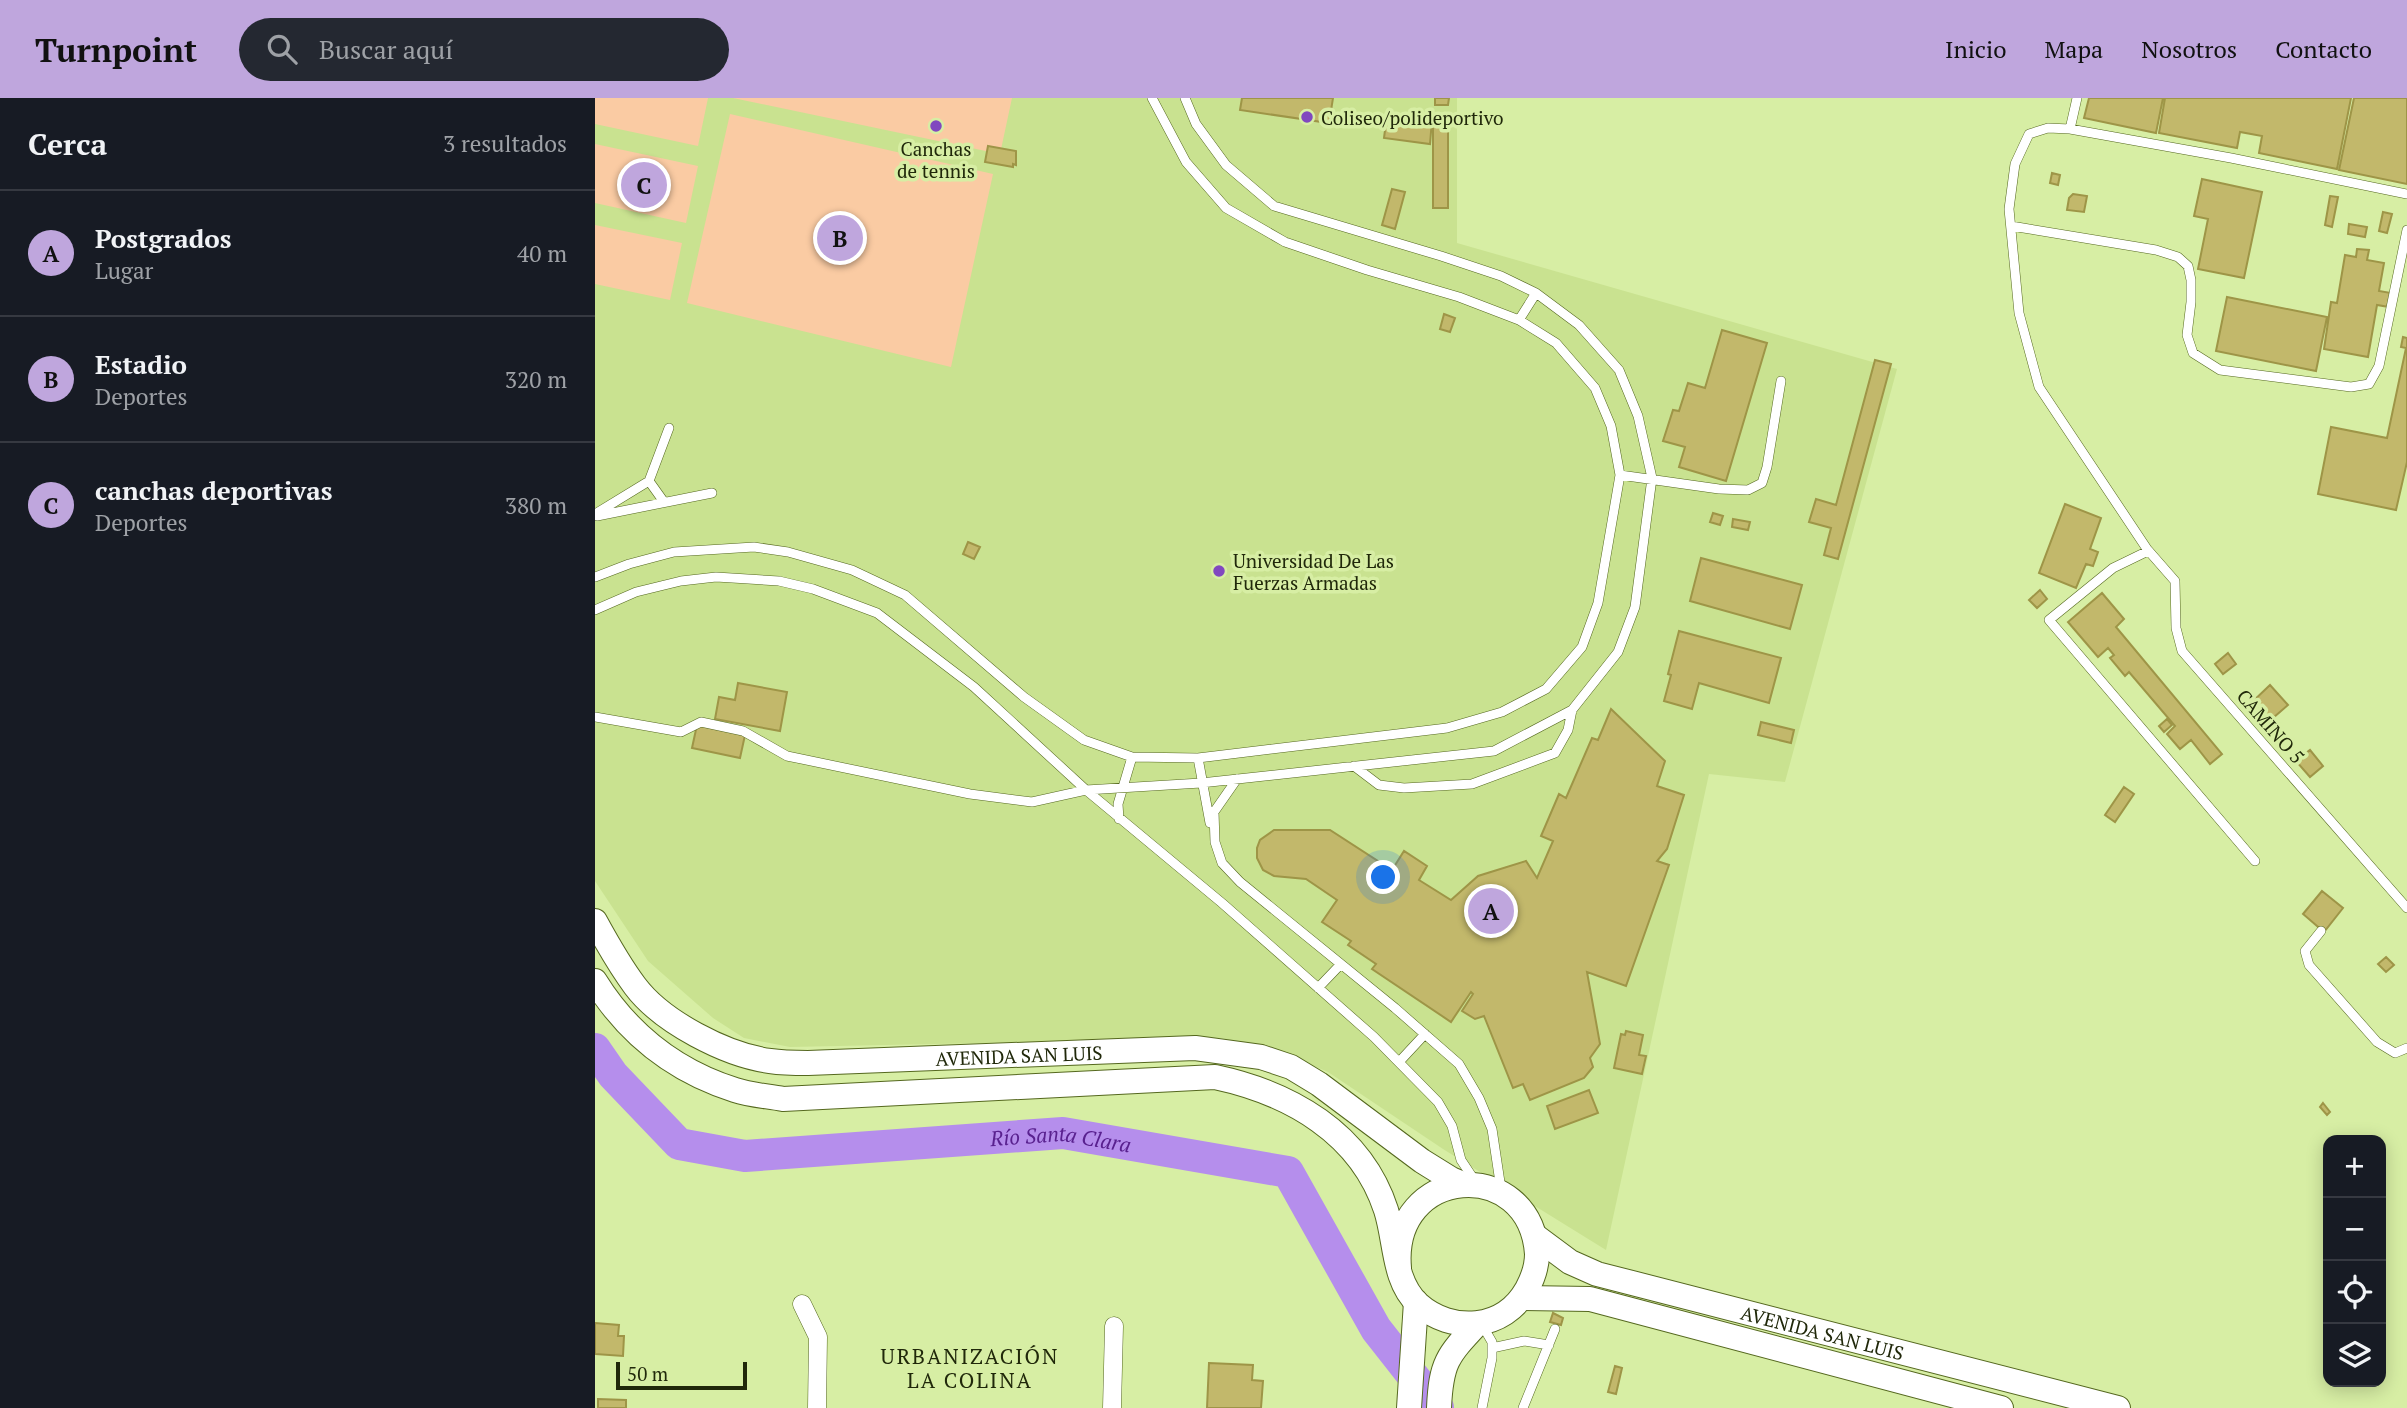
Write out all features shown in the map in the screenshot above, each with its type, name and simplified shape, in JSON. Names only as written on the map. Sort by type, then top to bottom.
[{"type":"street","name":"AVENIDA SAN LUIS","points":[[595,921],[636,987],[684,1026],[726,1049],[770,1061],[808,1063],[1195,1048],[1261,1057],[1291,1067],[1319,1083],[1422,1161],[1451,1179],[1481,1187]]},
{"type":"street","name":"AVENIDA SAN LUIS","points":[[595,981],[625,1020],[664,1058],[735,1090],[783,1099],[1215,1077],[1257,1087],[1297,1106],[1334,1132],[1365,1167],[1387,1211],[1399,1268]]},
{"type":"street","points":[[1446,1187],[1481,1187],[1516,1204],[1528,1219],[1535,1236],[1537,1258],[1532,1279],[1522,1298],[1505,1314],[1479,1324],[1455,1323],[1434,1316],[1416,1302],[1405,1286],[1399,1268],[1399,1242],[1407,1218],[1431,1194],[1446,1187]]},
{"type":"street","name":"AVENIDA SAN LUIS","points":[[1535,1236],[1570,1262],[1597,1274],[2118,1408]]},
{"type":"street","name":"AVENIDA SAN LUIS","points":[[1522,1298],[1560,1297],[1590,1300],[2001,1408]]},
{"type":"street","points":[[1409,1408],[1416,1302]]},
{"type":"street","points":[[802,1304],[818,1337],[817,1408]]},
{"type":"street","points":[[1439,1399],[1446,1361],[1479,1324]]},
{"type":"street","points":[[1112,1408],[1114,1326]]},
{"type":"lane","points":[[595,577],[629,564],[674,552],[754,547],[788,552],[852,570],[905,595],[1024,697],[1084,740],[1132,757],[1198,758],[1447,727],[1502,712],[1546,689],[1582,647],[1598,603],[1620,475],[1611,426],[1595,388],[1556,343],[1519,320],[1459,297],[1285,242],[1226,208],[1186,162],[1152,98]]},
{"type":"lane","points":[[595,717],[681,732],[701,722],[722,726],[743,731],[787,755],[970,794],[1032,802],[1086,790],[1201,783],[1494,751],[1572,710],[1618,652],[1635,607],[1652,478],[1638,416],[1619,370],[1579,325],[1536,293],[1501,276],[1274,205],[1226,165],[1196,124],[1185,98]]},
{"type":"lane","points":[[2077,98],[2070,130],[2231,158],[2407,194]]},
{"type":"lane","name":"CAMINO 5","points":[[2070,130],[2048,128],[2029,134],[2015,164],[2009,209],[2019,313],[2039,387],[2147,550],[2175,581],[2176,628],[2182,651],[2407,908]]},
{"type":"lane","points":[[2011,226],[2156,250],[2178,257],[2188,266],[2192,280],[2191,315],[2187,335],[2193,353],[2220,370],[2351,387],[2369,384],[2379,366],[2407,230]]},
{"type":"lane","points":[[1519,320],[1536,293]]},
{"type":"lane","points":[[1620,475],[1719,489],[1748,490],[1762,483],[1781,381]]},
{"type":"lane","points":[[595,515],[649,481],[669,428]]},
{"type":"lane","points":[[649,481],[664,502]]},
{"type":"lane","points":[[595,515],[712,493]]},
{"type":"lane","points":[[2147,550],[2113,568],[2049,620],[2255,861]]},
{"type":"lane","points":[[595,610],[636,592],[716,578],[779,581],[814,589],[877,613],[974,687],[1119,820],[1222,903],[1399,1062],[1437,1101],[1448,1117],[1461,1160],[1481,1187]]},
{"type":"lane","points":[[1354,766],[1379,785],[1404,788],[1472,783],[1555,753],[1567,730],[1572,710]]},
{"type":"lane","points":[[1119,820],[1118,804],[1132,757]]},
{"type":"lane","points":[[1198,758],[1201,783],[1222,863],[1240,882],[1459,1064],[1479,1098],[1492,1129],[1481,1187]]},
{"type":"lane","points":[[1215,842],[1214,812],[1237,779]]},
{"type":"lane","points":[[2321,931],[2305,951],[2309,965],[2377,1042],[2395,1053],[2407,1048]]},
{"type":"lane","points":[[1318,988],[1340,965]]},
{"type":"lane","points":[[1399,1062],[1425,1034]]},
{"type":"lane","points":[[1479,1324],[1492,1342],[1492,1358],[1482,1408]]},
{"type":"lane","points":[[1523,1408],[1555,1329]]},
{"type":"lane","points":[[1492,1348],[1524,1341],[1549,1345]]},
{"type":"shaded area","name":"Universidad De Las Fuerzas Armadas","points":[[595,98],[1457,98],[1457,243],[1897,369],[1785,782],[1709,774],[1606,1250],[1443,1149],[1328,1072],[1274,1049],[1221,1038],[790,1047],[744,1038],[713,1018],[648,961],[595,881]]},
{"type":"shaded area","points":[[595,98],[708,98],[698,146],[595,124]]},
{"type":"shaded area","name":"Canchas de tennis","points":[[733,98],[1012,98],[1000,154]]},
{"type":"shaded area","points":[[730,114],[993,174],[951,367],[687,303]]},
{"type":"shaded area","points":[[595,144],[698,166],[686,223],[595,203]]},
{"type":"shaded area","points":[[595,225],[682,243],[670,300],[595,284]]},
{"type":"building","name":"Coliseo/polideportivo","points":[[1242,98],[1333,98],[1329,123],[1240,110]]},
{"type":"building","points":[[1435,98],[1449,98],[1448,105],[1435,105]]},
{"type":"building","points":[[2089,98],[2163,98],[2156,133],[2084,118]]},
{"type":"building","points":[[2165,98],[2351,98],[2337,169],[2259,153],[2262,136],[2240,132],[2237,148],[2159,133]]},
{"type":"building","points":[[2354,98],[2407,98],[2407,184],[2339,170]]},
{"type":"building","points":[[1387,115],[1432,120],[1430,144],[1384,138]]},
{"type":"building","points":[[1433,115],[1448,115],[1448,208],[1433,208]]},
{"type":"building","points":[[988,146],[1016,151],[1016,165],[1013,164],[1013,167],[985,162]]},
{"type":"building","points":[[2052,173],[2060,175],[2058,185],[2050,183]]},
{"type":"building","points":[[2202,179],[2262,192],[2244,278],[2198,269],[2208,219],[2194,216]]},
{"type":"building","points":[[1392,189],[1405,192],[1395,229],[1382,225]]},
{"type":"building","points":[[2073,194],[2087,196],[2084,212],[2067,210],[2069,198]]},
{"type":"building","points":[[2330,196],[2338,197],[2332,227],[2325,225]]},
{"type":"building","points":[[2383,212],[2392,214],[2387,233],[2379,231]]},
{"type":"building","points":[[2349,224],[2367,227],[2365,237],[2348,234]]},
{"type":"building","points":[[2357,249],[2369,250],[2367,260],[2384,263],[2379,291],[2391,293],[2389,307],[2377,305],[2368,357],[2324,349],[2331,302],[2337,303],[2345,255],[2356,257]]},
{"type":"building","points":[[2227,297],[2327,317],[2316,371],[2216,351]]},
{"type":"building","points":[[1444,314],[1455,318],[1450,332],[1440,329]]},
{"type":"building","points":[[1722,330],[1767,343],[1726,481],[1679,467],[1685,447],[1663,441],[1673,410],[1679,411],[1688,383],[1705,388]]},
{"type":"building","points":[[2403,337],[2407,338],[2407,462],[2396,510],[2318,494],[2331,427],[2387,438],[2406,348],[2401,347]]},
{"type":"building","points":[[1875,360],[1891,364],[1838,559],[1824,555],[1831,528],[1809,522],[1816,499],[1836,505]]},
{"type":"building","points":[[2065,504],[2101,518],[2090,549],[2098,552],[2093,566],[2086,564],[2076,588],[2039,573]]},
{"type":"building","points":[[1713,513],[1723,516],[1720,525],[1710,522]]},
{"type":"building","points":[[1733,519],[1750,522],[1748,530],[1732,527]]},
{"type":"building","points":[[968,542],[980,547],[974,559],[963,554]]},
{"type":"building","points":[[1701,558],[1802,585],[1790,629],[1690,601]]},
{"type":"building","points":[[2040,590],[2047,599],[2037,608],[2029,600]]},
{"type":"building","points":[[2102,593],[2124,619],[2116,627],[2222,754],[2210,764],[2191,740],[2180,749],[2167,734],[2175,726],[2129,672],[2125,676],[2110,658],[2114,655],[2108,648],[2098,657],[2068,622]]},
{"type":"building","points":[[1679,631],[1781,658],[1769,703],[1699,683],[1692,709],[1664,701]]},
{"type":"building","points":[[2228,653],[2236,664],[2223,674],[2215,664]]},
{"type":"building","points":[[738,683],[787,692],[780,731],[715,719],[719,697],[735,700]]},
{"type":"building","points":[[2270,685],[2288,705],[2266,724],[2249,705]]},
{"type":"building","points":[[1611,709],[1665,761],[1657,786],[1684,795],[1667,849],[1657,861],[1669,865],[1626,986],[1587,972],[1600,1044],[1590,1058],[1593,1067],[1584,1078],[1530,1100],[1523,1084],[1513,1088],[1484,1016],[1475,1019],[1462,1011],[1473,994],[1471,992],[1451,1022],[1372,969],[1376,964],[1348,945],[1351,941],[1322,922],[1337,900],[1306,879],[1274,876],[1263,870],[1257,858],[1257,848],[1260,840],[1274,830],[1330,830],[1392,870],[1404,851],[1427,866],[1419,880],[1451,900],[1478,876],[1526,861],[1537,878],[1553,841],[1541,836],[1559,794],[1566,798],[1592,738],[1598,740]]},
{"type":"building","points":[[2167,719],[2172,725],[2164,732],[2159,726]]},
{"type":"building","points":[[1761,722],[1794,730],[1791,743],[1758,735]]},
{"type":"building","points":[[697,725],[745,735],[740,758],[692,748]]},
{"type":"building","points":[[2310,750],[2323,766],[2310,777],[2296,761]]},
{"type":"building","points":[[2124,787],[2134,794],[2115,822],[2105,815]]},
{"type":"building","points":[[2322,891],[2343,908],[2324,932],[2303,914]]},
{"type":"building","points":[[2386,957],[2394,965],[2386,972],[2378,964]]},
{"type":"building","points":[[1626,1031],[1643,1035],[1639,1055],[1646,1056],[1642,1074],[1614,1068],[1621,1034],[1625,1035]]},
{"type":"building","points":[[1589,1090],[1598,1113],[1555,1129],[1547,1106]]},
{"type":"building","points":[[2323,1103],[2330,1112],[2327,1115],[2320,1107]]},
{"type":"building","points":[[1553,1313],[1563,1318],[1561,1325],[1550,1322]]},
{"type":"building","points":[[595,1323],[619,1325],[618,1336],[624,1336],[623,1356],[595,1354]]},
{"type":"building","points":[[1209,1363],[1253,1365],[1252,1380],[1263,1381],[1261,1408],[1207,1408]]},
{"type":"building","points":[[1615,1366],[1622,1368],[1616,1394],[1608,1392]]},
{"type":"building","points":[[598,1399],[626,1400],[626,1408],[598,1408]]},
{"type":"waterway","name":"Río Santa Clara","points":[[595,1049],[613,1075],[679,1144],[745,1156],[1063,1133],[1288,1172],[1376,1329],[1438,1408]]},
{"type":"place","name":"Coliseo/polideportivo","points":[[1307,117]]},
{"type":"place","name":"Canchas de tennis","points":[[936,126]]},
{"type":"place","name":"canchas deportivas","points":[[644,185]]},
{"type":"place","name":"Estadio","points":[[840,238]]},
{"type":"place","name":"Universidad De Las Fuerzas Armadas","points":[[1219,571]]},
{"type":"place","name":"Postgrados","points":[[1491,911]]},
{"type":"district","name":"URBANIZACIÓN LA COLINA","points":[[970,1368]]}]
